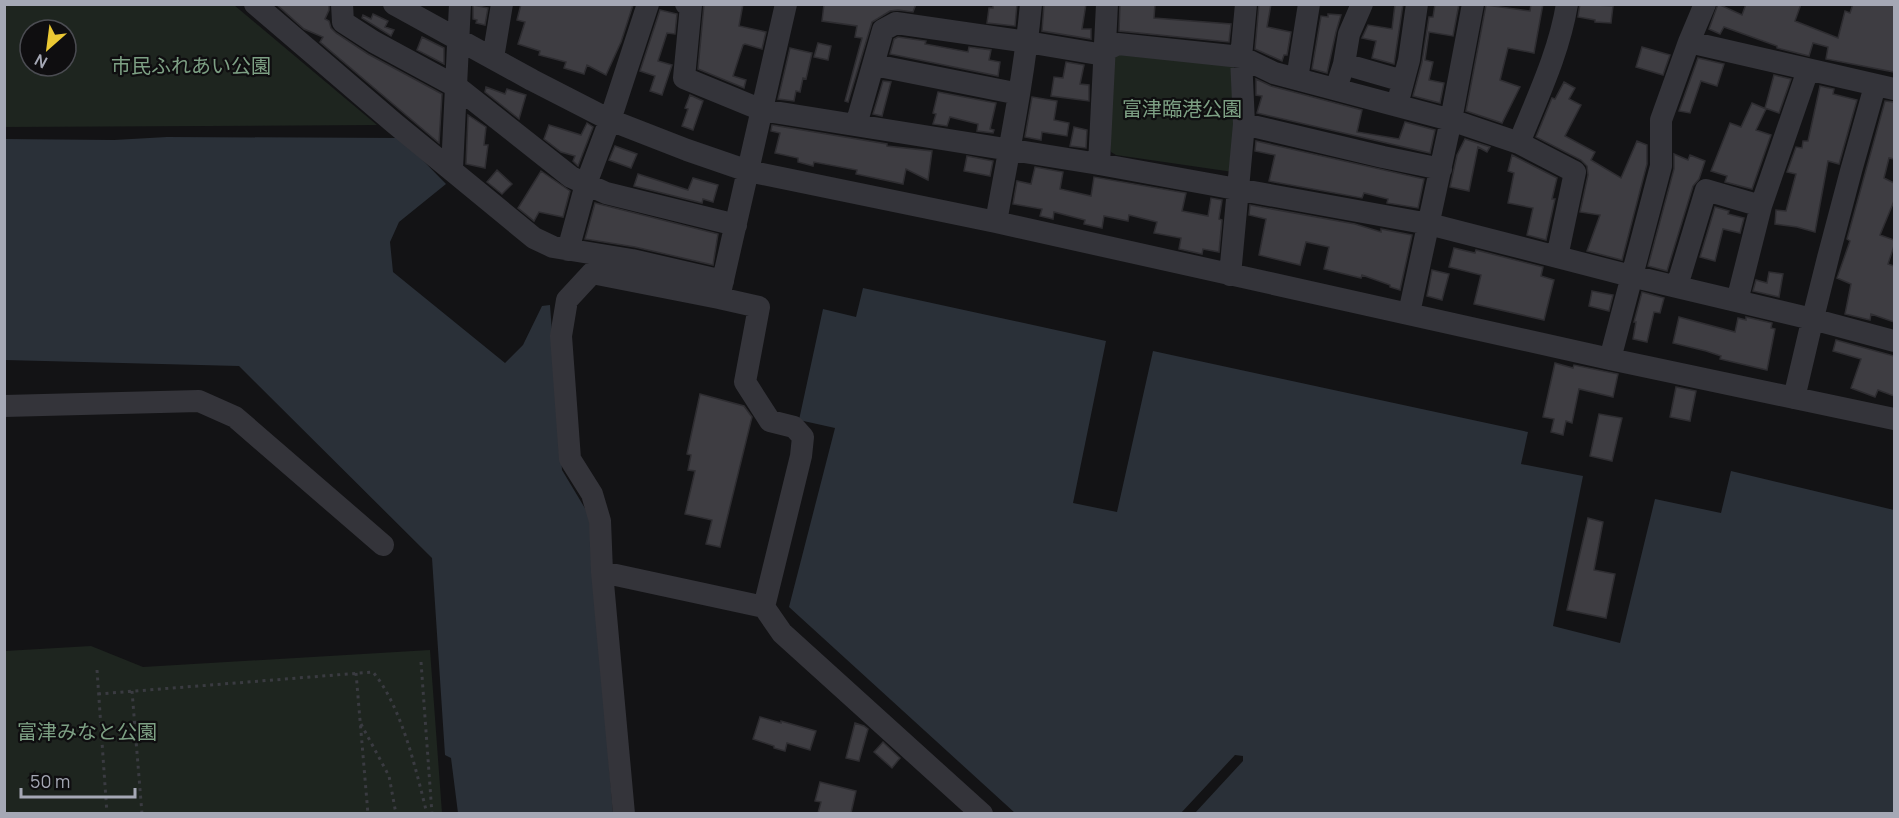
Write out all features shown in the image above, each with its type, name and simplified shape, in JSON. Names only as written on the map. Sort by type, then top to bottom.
[{"type":"street","points":[[255,4],[394,123],[534,238],[553,247],[632,261],[721,289],[759,307],[745,382],[770,421],[794,427],[803,437],[801,456],[764,607]]},
{"type":"street","points":[[342,4],[343,22],[374,42],[457,87],[571,177],[606,193],[736,225]]},
{"type":"street","points":[[394,4],[610,120],[748,171],[996,222],[1894,419]]},
{"type":"street","points":[[452,169],[460,4]]},
{"type":"street","points":[[493,58],[502,4]]},
{"type":"street","points":[[568,250],[586,184],[610,120],[648,4]]},
{"type":"street","points":[[686,4],[691,5],[684,78],[762,110],[1099,164],[1429,224],[1894,340]]},
{"type":"street","points":[[721,289],[786,4]]},
{"type":"street","points":[[996,222],[1028,42],[1031,4]]},
{"type":"street","points":[[1099,164],[1107,4]]},
{"type":"street","points":[[1230,274],[1244,124],[1241,57],[1246,4]]},
{"type":"street","points":[[1297,79],[1309,4]]},
{"type":"street","points":[[1336,89],[1344,64],[1349,34],[1362,4]]},
{"type":"street","points":[[1396,105],[1409,60],[1418,4]]},
{"type":"street","points":[[1409,313],[1441,169],[1473,4]]},
{"type":"street","points":[[1519,143],[1546,77],[1564,23],[1567,4]]},
{"type":"street","points":[[1610,358],[1661,166],[1661,120],[1705,4]]},
{"type":"street","points":[[856,125],[883,30],[896,23],[1098,54],[1118,44],[1241,57],[1274,72],[1451,120],[1519,143],[1575,172],[1557,257]]},
{"type":"street","points":[[1689,42],[1885,88],[1840,207],[1794,398]]},
{"type":"street","points":[[1344,64],[1403,81]]},
{"type":"street","points":[[874,65],[1019,94]]},
{"type":"street","points":[[1737,301],[1761,206],[1808,70]]},
{"type":"street","points":[[1244,124],[1383,158],[1441,169]]},
{"type":"street","points":[[1677,286],[1706,190],[1761,206]]},
{"type":"street","points":[[624,813],[602,572],[600,521],[591,494],[570,459],[561,336],[567,300],[592,273],[721,289]]},
{"type":"street","points":[[4,406],[199,400],[235,417],[383,545]]},
{"type":"street","points":[[602,572],[764,607],[782,633],[982,813]]},
{"type":"path","points":[[421,662],[432,813]]},
{"type":"path","points":[[97,670],[107,813]]},
{"type":"path","points":[[98,694],[373,672],[384,684],[405,735],[427,813]]},
{"type":"path","points":[[356,673],[368,813]]},
{"type":"path","points":[[132,691],[142,813]]},
{"type":"path","points":[[360,723],[389,776],[396,813]]},
{"type":"green space","name":"市民ふれあい公園","points":[[4,5],[234,5],[377,125],[5,127]]},
{"type":"green space","name":"富津臨港公園","points":[[1118,48],[1234,60],[1233,172],[1116,155],[1111,152],[1108,57]]},
{"type":"green space","name":"富津みなと公園","points":[[91,646],[143,667],[430,650],[442,813],[5,813],[5,651]]},
{"type":"shaded area","points":[[167,137],[401,138],[446,184],[399,222],[390,242],[393,272],[505,363],[523,345],[542,306],[550,305],[562,470],[589,515],[613,813],[458,813],[451,758],[445,755],[432,558],[239,366],[5,360],[5,139],[114,140]]},
{"type":"shaded area","points":[[863,288],[1106,341],[1073,503],[1117,512],[1153,351],[1528,432],[1521,464],[1583,476],[1553,626],[1620,643],[1655,499],[1721,513],[1731,471],[1894,510],[1894,813],[1195,813],[1243,761],[1243,756],[1235,755],[1181,813],[1015,813],[789,607],[835,428],[799,420],[823,309],[856,317]]},
{"type":"building","points":[[276,4],[329,4],[325,19],[329,21],[336,33],[368,54],[442,94],[439,143],[320,42],[323,37],[304,29]]},
{"type":"building","points":[[521,4],[633,5],[621,42],[606,75],[587,65],[584,74],[564,68],[566,62],[539,55],[540,51],[518,44],[525,22],[517,20]]},
{"type":"building","points":[[704,4],[743,4],[739,26],[766,32],[762,49],[743,45],[733,76],[746,80],[744,88],[698,69]]},
{"type":"building","points":[[824,4],[916,4],[913,12],[890,11],[872,22],[848,102],[845,101],[862,38],[855,37],[857,26],[822,21]]},
{"type":"building","points":[[993,4],[1017,4],[1015,26],[987,23],[989,8],[993,8]]},
{"type":"building","points":[[1044,4],[1086,4],[1082,29],[1091,29],[1091,39],[1042,31]]},
{"type":"building","points":[[1120,4],[1155,4],[1154,18],[1231,24],[1229,42],[1119,31]]},
{"type":"building","points":[[1259,4],[1271,4],[1267,27],[1291,32],[1287,55],[1284,55],[1282,61],[1255,49]]},
{"type":"building","points":[[1395,4],[1403,4],[1394,64],[1372,58],[1376,41],[1362,38],[1368,25],[1392,29]]},
{"type":"building","points":[[1435,4],[1459,4],[1453,36],[1429,32],[1425,60],[1433,62],[1429,80],[1444,83],[1440,103],[1413,96],[1422,62],[1429,17],[1433,17]]},
{"type":"building","points":[[1531,4],[1543,4],[1534,53],[1508,48],[1500,80],[1520,87],[1502,123],[1466,111],[1486,5],[1530,11]]},
{"type":"building","points":[[1580,4],[1613,6],[1611,23],[1595,22],[1595,20],[1578,17]]},
{"type":"building","points":[[1718,4],[1742,15],[1746,4],[1801,4],[1795,21],[1838,38],[1845,11],[1850,13],[1853,4],[1894,4],[1894,72],[1826,59],[1828,47],[1813,43],[1809,56],[1777,48],[1777,46],[1724,27],[1720,34],[1709,29]]},
{"type":"building","points":[[473,5],[488,8],[485,25],[476,23],[477,20],[473,19]]},
{"type":"building","points":[[660,10],[677,14],[675,34],[667,33],[658,61],[672,65],[662,95],[650,91],[655,76],[640,71]]},
{"type":"building","points":[[373,14],[388,21],[385,27],[394,30],[391,36],[362,18],[363,15],[371,19]]},
{"type":"building","points":[[1328,14],[1341,15],[1327,73],[1312,69],[1321,16],[1328,17]]},
{"type":"building","points":[[422,37],[444,48],[444,64],[417,50]]},
{"type":"building","points":[[898,37],[926,41],[925,44],[968,52],[969,47],[991,50],[989,60],[1000,62],[998,76],[890,54],[894,39]]},
{"type":"building","points":[[818,43],[831,46],[828,60],[814,57]]},
{"type":"building","points":[[1642,47],[1670,55],[1663,75],[1636,67]]},
{"type":"building","points":[[790,48],[812,53],[806,79],[803,78],[800,92],[796,91],[794,101],[778,99]]},
{"type":"building","points":[[1698,58],[1724,64],[1717,86],[1701,81],[1690,113],[1679,111]]},
{"type":"building","points":[[1066,62],[1084,65],[1080,84],[1089,85],[1089,101],[1051,96],[1054,77],[1063,78]]},
{"type":"building","points":[[1774,75],[1791,79],[1779,113],[1765,108]]},
{"type":"building","points":[[1256,79],[1271,86],[1362,110],[1357,132],[1399,139],[1405,122],[1435,130],[1430,153],[1257,113],[1262,96],[1256,95]]},
{"type":"building","points":[[883,81],[891,82],[882,116],[873,114]]},
{"type":"building","points":[[1564,82],[1575,88],[1569,99],[1581,105],[1565,136],[1595,152],[1591,160],[1621,178],[1637,141],[1647,145],[1647,164],[1622,260],[1587,251],[1600,215],[1580,212],[1588,175],[1587,166],[1581,160],[1536,137],[1552,98],[1555,99]]},
{"type":"building","points":[[1820,86],[1834,89],[1833,94],[1857,100],[1839,164],[1828,161],[1815,232],[1775,224],[1776,210],[1786,211],[1796,174],[1787,172],[1796,147],[1802,148],[1803,141],[1808,141]]},
{"type":"building","points":[[486,87],[505,94],[507,89],[526,95],[519,119],[485,92]]},
{"type":"building","points":[[938,92],[996,103],[990,129],[994,130],[993,133],[977,131],[978,124],[950,117],[947,126],[933,124]]},
{"type":"building","points":[[690,95],[703,101],[693,130],[682,126]]},
{"type":"building","points":[[1032,97],[1057,101],[1054,120],[1069,123],[1067,136],[1042,132],[1041,140],[1025,137]]},
{"type":"building","points":[[1885,101],[1894,102],[1894,159],[1889,158],[1884,178],[1894,183],[1894,201],[1880,235],[1894,240],[1888,264],[1894,266],[1894,322],[1871,314],[1870,320],[1845,314],[1851,284],[1837,278],[1850,241],[1847,239]]},
{"type":"building","points":[[1752,103],[1766,109],[1756,130],[1771,135],[1752,189],[1725,182],[1727,176],[1711,171],[1730,123],[1741,127]]},
{"type":"building","points":[[468,115],[486,127],[484,145],[488,145],[485,168],[466,164]]},
{"type":"building","points":[[587,123],[593,127],[578,166],[573,161],[575,156],[561,152],[544,139],[549,125],[581,135]]},
{"type":"building","points":[[772,125],[887,144],[887,146],[932,151],[928,180],[906,169],[903,184],[856,174],[857,170],[814,162],[813,166],[798,162],[798,158],[775,153],[780,133],[771,131]]},
{"type":"building","points":[[1074,127],[1087,130],[1086,148],[1070,146]]},
{"type":"building","points":[[1465,139],[1490,147],[1487,152],[1478,147],[1469,191],[1450,187],[1457,155]]},
{"type":"building","points":[[1256,141],[1424,179],[1418,208],[1387,203],[1388,199],[1364,193],[1362,198],[1269,181],[1275,155],[1255,151]]},
{"type":"building","points":[[615,146],[637,154],[631,168],[609,160]]},
{"type":"building","points":[[1674,154],[1688,160],[1690,155],[1705,161],[1699,179],[1693,186],[1667,271],[1648,266],[1674,169]]},
{"type":"building","points":[[1512,155],[1557,178],[1546,240],[1527,235],[1533,208],[1508,203],[1514,173],[1508,171]]},
{"type":"building","points":[[967,156],[993,161],[990,176],[964,171]]},
{"type":"building","points":[[1035,167],[1063,172],[1060,189],[1091,196],[1094,177],[1186,193],[1182,211],[1208,216],[1211,198],[1222,200],[1219,219],[1222,220],[1219,252],[1203,249],[1202,254],[1179,249],[1181,238],[1154,233],[1157,222],[1129,215],[1128,221],[1104,216],[1102,228],[1084,224],[1085,220],[1054,212],[1053,219],[1040,216],[1042,209],[1013,204],[1017,181],[1031,184]]},
{"type":"building","points":[[497,170],[512,184],[502,194],[487,182]]},
{"type":"building","points":[[541,171],[570,191],[563,217],[539,212],[534,221],[518,208]]},
{"type":"building","points":[[638,174],[688,190],[693,178],[718,185],[713,202],[703,199],[702,203],[634,186]]},
{"type":"building","points":[[595,203],[718,234],[713,265],[635,247],[585,239]]},
{"type":"building","points":[[1250,205],[1355,224],[1381,232],[1381,229],[1412,235],[1400,290],[1362,275],[1361,278],[1324,269],[1329,247],[1306,242],[1300,265],[1259,255],[1266,219],[1249,215]]},
{"type":"building","points":[[1715,207],[1729,211],[1728,214],[1744,218],[1740,233],[1723,229],[1715,261],[1700,257]]},
{"type":"building","points":[[1454,248],[1475,253],[1476,250],[1543,267],[1541,276],[1554,280],[1544,320],[1474,304],[1481,275],[1449,267]]},
{"type":"building","points":[[1432,270],[1449,274],[1442,300],[1427,296]]},
{"type":"building","points":[[1769,272],[1783,274],[1779,297],[1753,291],[1756,280],[1767,283]]},
{"type":"building","points":[[1592,291],[1613,295],[1609,311],[1589,306]]},
{"type":"building","points":[[1642,292],[1664,298],[1660,313],[1654,312],[1647,342],[1633,339],[1636,322],[1634,322]]},
{"type":"building","points":[[1679,317],[1735,332],[1738,318],[1746,320],[1746,317],[1772,323],[1771,328],[1775,329],[1767,370],[1720,359],[1721,356],[1673,343]]},
{"type":"building","points":[[1836,340],[1894,356],[1894,396],[1878,390],[1875,397],[1851,388],[1861,359],[1833,351]]},
{"type":"building","points":[[1555,363],[1573,368],[1574,365],[1618,374],[1613,397],[1579,389],[1572,423],[1566,421],[1563,435],[1551,432],[1554,419],[1543,417]]},
{"type":"building","points":[[1676,387],[1696,391],[1690,421],[1670,417]]},
{"type":"building","points":[[700,394],[744,406],[752,417],[720,547],[706,544],[712,520],[685,514],[695,471],[688,470],[691,455],[687,454]]},
{"type":"building","points":[[1599,414],[1622,418],[1612,461],[1590,456]]},
{"type":"building","points":[[1588,518],[1603,522],[1594,570],[1615,574],[1606,618],[1567,610]]},
{"type":"building","points":[[760,717],[816,731],[810,750],[787,743],[785,751],[753,739]]},
{"type":"building","points":[[855,723],[868,729],[859,761],[846,758]]},
{"type":"building","points":[[883,742],[900,758],[892,768],[874,752]]},
{"type":"building","points":[[820,782],[856,791],[851,813],[818,813],[821,802],[815,801]]}]
